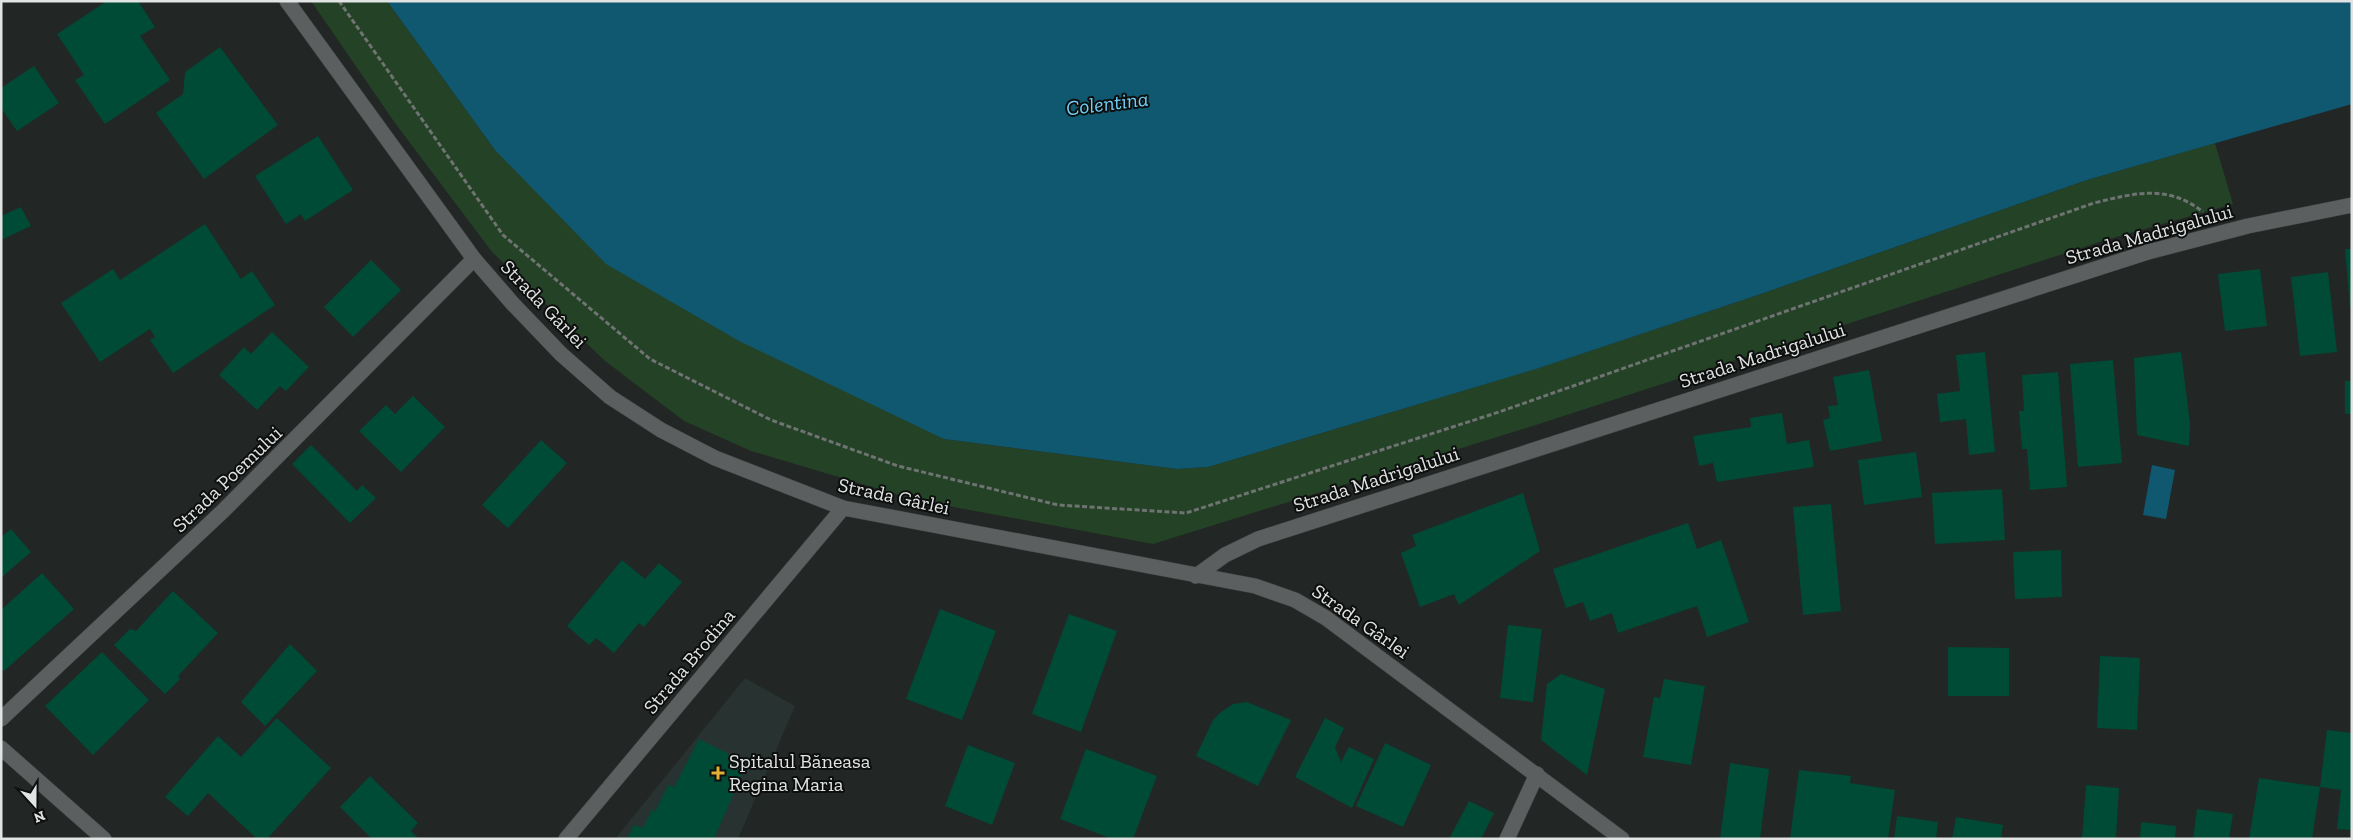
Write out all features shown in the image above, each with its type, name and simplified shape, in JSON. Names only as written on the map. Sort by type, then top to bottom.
[{"type":"street","name":"Strada Gârlei","points":[[287,1],[474,259],[513,304],[561,354],[610,397],[661,430],[706,454],[843,508],[1255,586],[1295,600],[1326,618],[1622,839]]},
{"type":"street","name":"Strada Madrigalului","points":[[1196,576],[1225,555],[1258,539],[2148,252],[2227,231],[2352,205]]},
{"type":"street","name":"Strada Poemului","points":[[1,719],[223,512],[474,259]]},
{"type":"street","name":"Strada Brodina","points":[[566,839],[843,508]]},
{"type":"street","points":[[1,748],[104,839]]},
{"type":"street","points":[[1507,839],[1537,774]]},
{"type":"path","points":[[339,1],[503,236],[650,359],[771,420],[898,466],[1058,505],[1186,513],[1499,412],[1918,263],[2094,203],[2126,195],[2159,192],[2189,200],[2227,231]]},
{"type":"shaded area","name":"Spitalul Băneasa Regina Maria","points":[[745,678],[795,706],[738,839],[615,839]]},
{"type":"green space","points":[[311,1],[387,1],[495,150],[944,439],[1177,469],[1208,467],[1535,369],[1761,294],[2087,180],[2215,143],[2233,204],[2106,240],[1539,424],[1153,544],[916,500],[751,451],[684,421],[605,361],[492,252],[395,123]]},
{"type":"water","name":"Colentina","points":[[387,1],[2352,1],[2352,104],[2087,180],[1761,294],[1536,369],[1208,467],[1177,469],[944,439],[739,341],[606,264],[495,150]]},
{"type":"water","points":[[2152,465],[2175,470],[2166,519],[2143,515]]},
{"type":"building","points":[[107,1],[138,1],[155,27],[140,36],[170,80],[105,124],[75,80],[84,75],[57,34]]},
{"type":"building","points":[[220,47],[278,125],[204,179],[156,113],[183,94],[185,72]]},
{"type":"building","points":[[34,66],[59,103],[17,131],[1,108],[1,88]]},
{"type":"building","points":[[318,136],[353,190],[305,221],[301,214],[286,224],[255,176]]},
{"type":"building","points":[[21,207],[31,226],[1,240],[1,216]]},
{"type":"building","points":[[205,224],[241,279],[252,271],[275,305],[173,373],[150,340],[155,337],[150,329],[100,362],[61,303],[113,269],[120,280]]},
{"type":"building","points":[[2345,249],[2352,249],[2352,308],[2350,308]]},
{"type":"building","points":[[371,260],[401,290],[353,337],[324,307]]},
{"type":"building","points":[[2260,269],[2267,326],[2225,331],[2218,274]]},
{"type":"building","points":[[2328,272],[2337,352],[2300,356],[2291,277]]},
{"type":"building","points":[[272,332],[309,367],[286,391],[280,386],[257,410],[219,375],[244,347],[251,354]]},
{"type":"building","points":[[1985,352],[1995,452],[1969,455],[1966,419],[1940,422],[1937,394],[1960,391],[1956,355]]},
{"type":"building","points":[[2181,352],[2190,423],[2189,446],[2137,435],[2134,358]]},
{"type":"building","points":[[2113,360],[2122,463],[2078,467],[2070,364]]},
{"type":"building","points":[[1869,370],[1882,441],[1830,451],[1823,420],[1830,418],[1828,406],[1838,405],[1833,377]]},
{"type":"building","points":[[2058,372],[2067,487],[2030,490],[2027,449],[2022,449],[2019,411],[2024,411],[2022,375]]},
{"type":"building","points":[[2345,381],[2352,381],[2352,414],[2345,414]]},
{"type":"building","points":[[413,396],[445,427],[401,472],[359,431],[386,405],[395,414]]},
{"type":"building","points":[[1782,413],[1787,444],[1809,440],[1814,467],[1717,482],[1713,463],[1699,466],[1693,436],[1751,427],[1750,418]]},
{"type":"building","points":[[541,440],[567,463],[508,528],[482,505]]},
{"type":"building","points":[[311,445],[357,491],[362,485],[376,498],[350,523],[292,464]]},
{"type":"building","points":[[1916,452],[1922,497],[1864,505],[1858,460]]},
{"type":"building","points":[[2002,489],[2005,540],[1935,544],[1932,493]]},
{"type":"building","points":[[1523,493],[1540,551],[1459,605],[1454,594],[1420,607],[1401,553],[1416,546],[1412,535]]},
{"type":"building","points":[[1831,504],[1841,611],[1803,615],[1793,507]]},
{"type":"building","points":[[1688,523],[1697,549],[1721,540],[1749,622],[1707,637],[1697,606],[1618,633],[1612,613],[1590,621],[1583,602],[1566,608],[1553,569]]},
{"type":"building","points":[[11,529],[31,552],[1,578],[1,537]]},
{"type":"building","points":[[2061,550],[2062,597],[2015,599],[2013,552]]},
{"type":"building","points":[[622,560],[645,579],[659,563],[682,582],[644,627],[639,623],[614,653],[596,638],[589,645],[567,626]]},
{"type":"building","points":[[42,573],[74,609],[4,671],[1,668],[1,610]]},
{"type":"building","points":[[173,591],[218,633],[178,676],[180,679],[165,694],[114,645],[130,629],[136,631]]},
{"type":"building","points":[[940,609],[996,631],[962,720],[906,699]]},
{"type":"building","points":[[1069,614],[1117,631],[1081,732],[1032,714]]},
{"type":"building","points":[[1508,625],[1542,629],[1533,702],[1500,698]]},
{"type":"building","points":[[290,644],[317,671],[265,726],[241,702]]},
{"type":"building","points":[[1948,647],[2009,648],[2009,696],[1948,696]]},
{"type":"building","points":[[102,652],[149,700],[93,755],[45,706]]},
{"type":"building","points":[[2100,656],[2140,658],[2137,730],[2097,728]]},
{"type":"building","points":[[1561,674],[1605,689],[1587,775],[1541,740],[1547,684]]},
{"type":"building","points":[[1664,679],[1705,686],[1691,765],[1643,757],[1654,697],[1660,698]]},
{"type":"building","points":[[1247,702],[1291,720],[1258,786],[1196,756],[1213,720],[1233,704]]},
{"type":"building","points":[[277,718],[331,768],[267,839],[257,839],[208,793],[188,816],[165,797],[218,736],[241,757]]},
{"type":"building","points":[[1325,718],[1344,728],[1335,747],[1341,762],[1349,747],[1374,759],[1352,808],[1295,777]]},
{"type":"building","points":[[2327,730],[2352,733],[2352,830],[2337,829],[2341,790],[2320,787]]},
{"type":"building","name":"Spitalul Băneasa Regina Maria","points":[[699,739],[747,763],[714,839],[627,839],[634,825],[643,828],[652,809],[655,812],[668,785],[674,787]]},
{"type":"building","points":[[1385,743],[1431,765],[1403,827],[1356,806]]},
{"type":"building","points":[[968,745],[1015,763],[992,825],[945,806]]},
{"type":"building","points":[[1086,749],[1157,776],[1133,839],[1112,839],[1060,819]]},
{"type":"building","points":[[1730,763],[1769,769],[1760,839],[1720,839]]},
{"type":"building","points":[[1799,770],[1851,776],[1850,783],[1895,790],[1888,839],[1790,839]]},
{"type":"building","points":[[370,776],[418,823],[411,831],[419,839],[372,839],[340,807]]},
{"type":"building","points":[[2259,778],[2320,787],[2312,839],[2249,839]]},
{"type":"building","points":[[2086,785],[2119,788],[2116,838],[2082,839]]},
{"type":"building","points":[[1469,801],[1494,813],[1481,839],[1449,839]]},
{"type":"building","points":[[2197,809],[2233,814],[2229,839],[2193,839]]},
{"type":"building","points":[[1897,816],[1938,822],[1936,839],[1894,839]]},
{"type":"building","points":[[1956,817],[2003,825],[2001,839],[1952,839]]},
{"type":"building","points":[[2141,822],[2176,826],[2175,839],[2140,839]]},
{"type":"place","name":"Spitalul Băneasa Regina Maria","points":[[718,773]]}]
